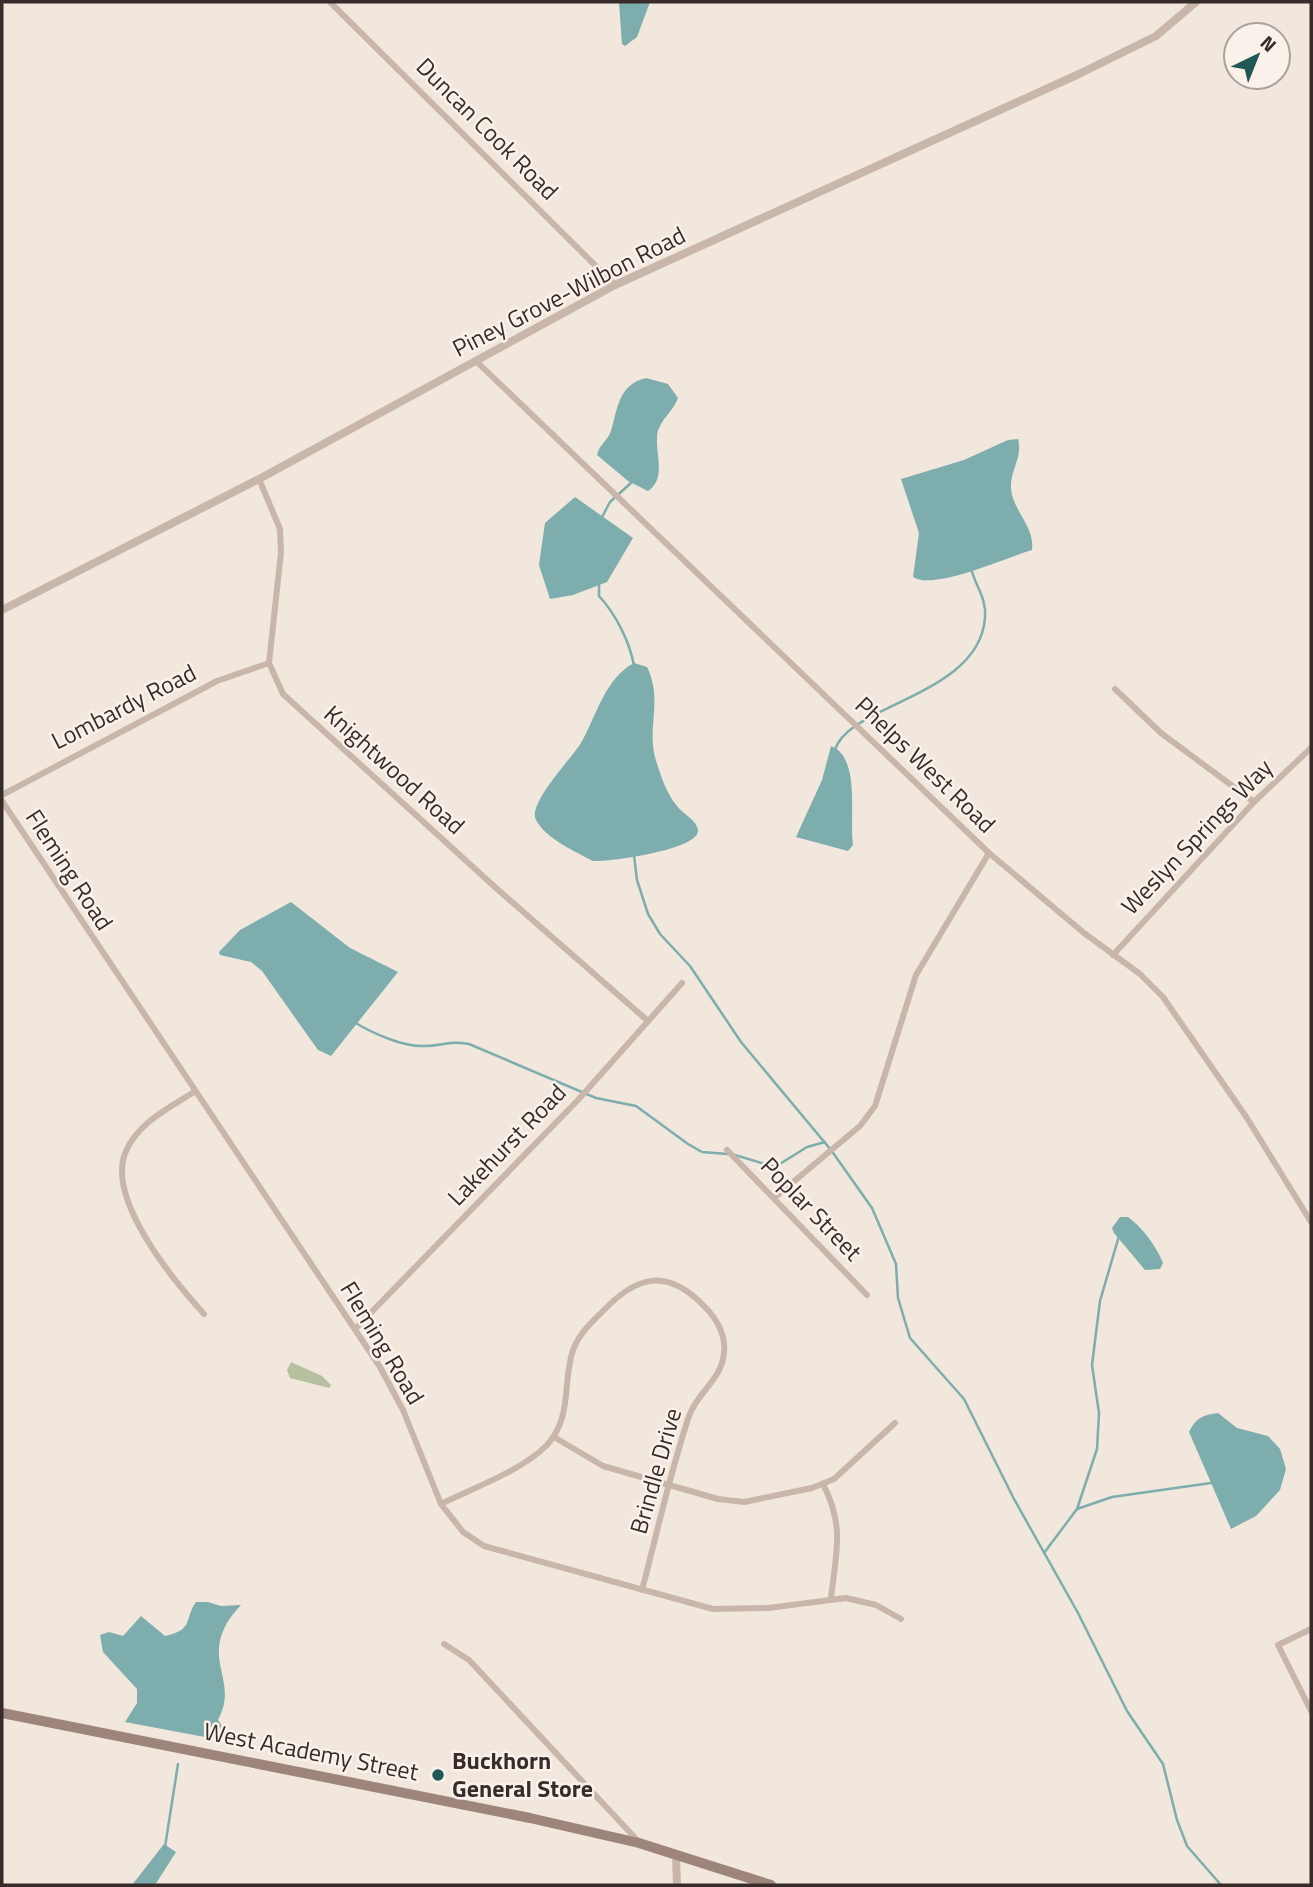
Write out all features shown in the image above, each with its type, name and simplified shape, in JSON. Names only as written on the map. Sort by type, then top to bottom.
[{"type":"main road","name":"West Academy Street","points":[[2,1713],[382,1787],[639,1843],[771,1885]]},
{"type":"street","name":"Duncan Cook Road","points":[[330,2],[615,285]]},
{"type":"street","name":"Piney Grove-Wilbon Road","points":[[2,610],[259,479],[615,285],[1079,74],[1156,36],[1196,2]]},
{"type":"street","name":"Phelps West Road","points":[[477,362],[989,853],[1140,974],[1180,1018],[1311,1222]]},
{"type":"street","points":[[259,479],[279,529],[281,552],[269,663]]},
{"type":"street","name":"Lombardy Road","points":[[2,795],[216,681],[269,663]]},
{"type":"street","name":"Knightwood Road","points":[[269,663],[283,694],[301,712],[648,1021]]},
{"type":"street","points":[[1115,689],[1160,733],[1254,802]]},
{"type":"street","name":"Weslyn Springs Way","points":[[1113,955],[1254,802],[1311,748]]},
{"type":"street","name":"Fleming Road","points":[[2,801],[380,1367],[403,1410],[441,1504],[463,1532],[484,1546],[642,1590],[726,1610],[768,1608],[831,1598],[862,1600],[901,1619]]},
{"type":"street","points":[[774,1198],[860,1126],[874,1106],[916,975],[989,853]]},
{"type":"street","name":"Lakehurst Road","points":[[355,1329],[578,1100],[682,984]]},
{"type":"street","points":[[194,1092],[147,1122],[127,1149],[121,1166],[124,1196],[185,1293],[204,1314]]},
{"type":"street","name":"Poplar Street","points":[[727,1150],[867,1295]]},
{"type":"street","name":"Brindle Drive","points":[[441,1504],[526,1461],[554,1437],[565,1411],[574,1348],[587,1327],[620,1292],[638,1282],[663,1281],[677,1285],[713,1316],[722,1332],[724,1354],[717,1375],[692,1408],[642,1590]]},
{"type":"street","points":[[554,1437],[593,1463],[718,1499],[744,1502],[823,1484],[843,1473],[895,1423]]},
{"type":"street","points":[[823,1484],[839,1528],[831,1598]]},
{"type":"street","points":[[1311,1629],[1278,1645],[1311,1711]]},
{"type":"street","points":[[444,1644],[469,1660],[639,1843]]},
{"type":"street","points":[[676,1856],[677,1885]]},
{"type":"green space","points":[[291,1362],[322,1376],[331,1385],[329,1388],[290,1378],[287,1370]]},
{"type":"water","points":[[619,2],[650,2],[637,37],[625,46],[622,44]]},
{"type":"water","points":[[646,378],[668,384],[678,398],[658,432],[657,480],[648,491],[628,481],[597,455],[610,434],[624,392],[637,381]]},
{"type":"water","points":[[1018,439],[1019,452],[1012,475],[1012,496],[1030,533],[1032,550],[937,580],[913,577],[919,533],[901,479],[964,460],[1008,440]]},
{"type":"water","points":[[575,497],[633,538],[607,582],[573,595],[550,599],[539,565],[545,523]]},
{"type":"water","points":[[634,663],[647,667],[652,679],[653,745],[661,777],[673,801],[693,821],[698,831],[694,838],[684,844],[652,854],[593,861],[546,833],[536,820],[535,813],[544,793],[581,743],[608,688]]},
{"type":"water","points":[[831,746],[840,752],[847,762],[850,775],[853,845],[848,851],[796,837],[822,780]]},
{"type":"water","points":[[291,902],[350,948],[398,972],[331,1056],[318,1050],[262,971],[251,962],[220,955],[219,952],[240,930]]},
{"type":"water","points":[[1120,1217],[1128,1217],[1139,1226],[1157,1250],[1163,1263],[1160,1269],[1145,1270],[1114,1233],[1112,1228]]},
{"type":"water","points":[[1218,1413],[1237,1428],[1268,1436],[1280,1449],[1286,1469],[1280,1490],[1256,1516],[1231,1529],[1189,1432],[1200,1418]]},
{"type":"water","points":[[196,1602],[221,1606],[241,1605],[227,1623],[219,1653],[225,1691],[224,1705],[218,1720],[227,1733],[210,1738],[125,1722],[137,1703],[137,1689],[103,1652],[100,1635],[109,1632],[123,1636],[141,1616],[165,1636],[174,1634],[187,1623]]},
{"type":"water","points":[[164,1844],[176,1852],[155,1885],[132,1885]]},
{"type":"waterway","points":[[601,519],[610,502],[632,482]]},
{"type":"waterway","points":[[835,750],[845,734],[863,721],[938,682],[961,665],[977,644],[985,611],[983,598],[971,568]]},
{"type":"waterway","points":[[599,584],[599,596],[621,628],[634,666]]},
{"type":"waterway","points":[[634,855],[637,880],[648,914],[660,934],[690,966],[741,1042],[831,1150],[872,1208],[896,1264],[898,1298],[910,1338],[964,1399],[1127,1711],[1163,1764],[1177,1820],[1187,1846],[1221,1885]]},
{"type":"waterway","points":[[354,1022],[397,1042],[416,1046],[469,1044],[596,1098],[636,1106],[702,1152],[728,1154]]},
{"type":"waterway","points":[[735,1155],[775,1167],[807,1147],[825,1142]]},
{"type":"waterway","points":[[1044,1553],[1077,1509],[1097,1449],[1099,1413],[1092,1365],[1100,1301],[1119,1236]]},
{"type":"waterway","points":[[1077,1509],[1112,1497],[1211,1483]]},
{"type":"waterway","points":[[165,1847],[178,1764]]},
{"type":"place","name":"Buckhorn General Store","points":[[438,1775]]}]
